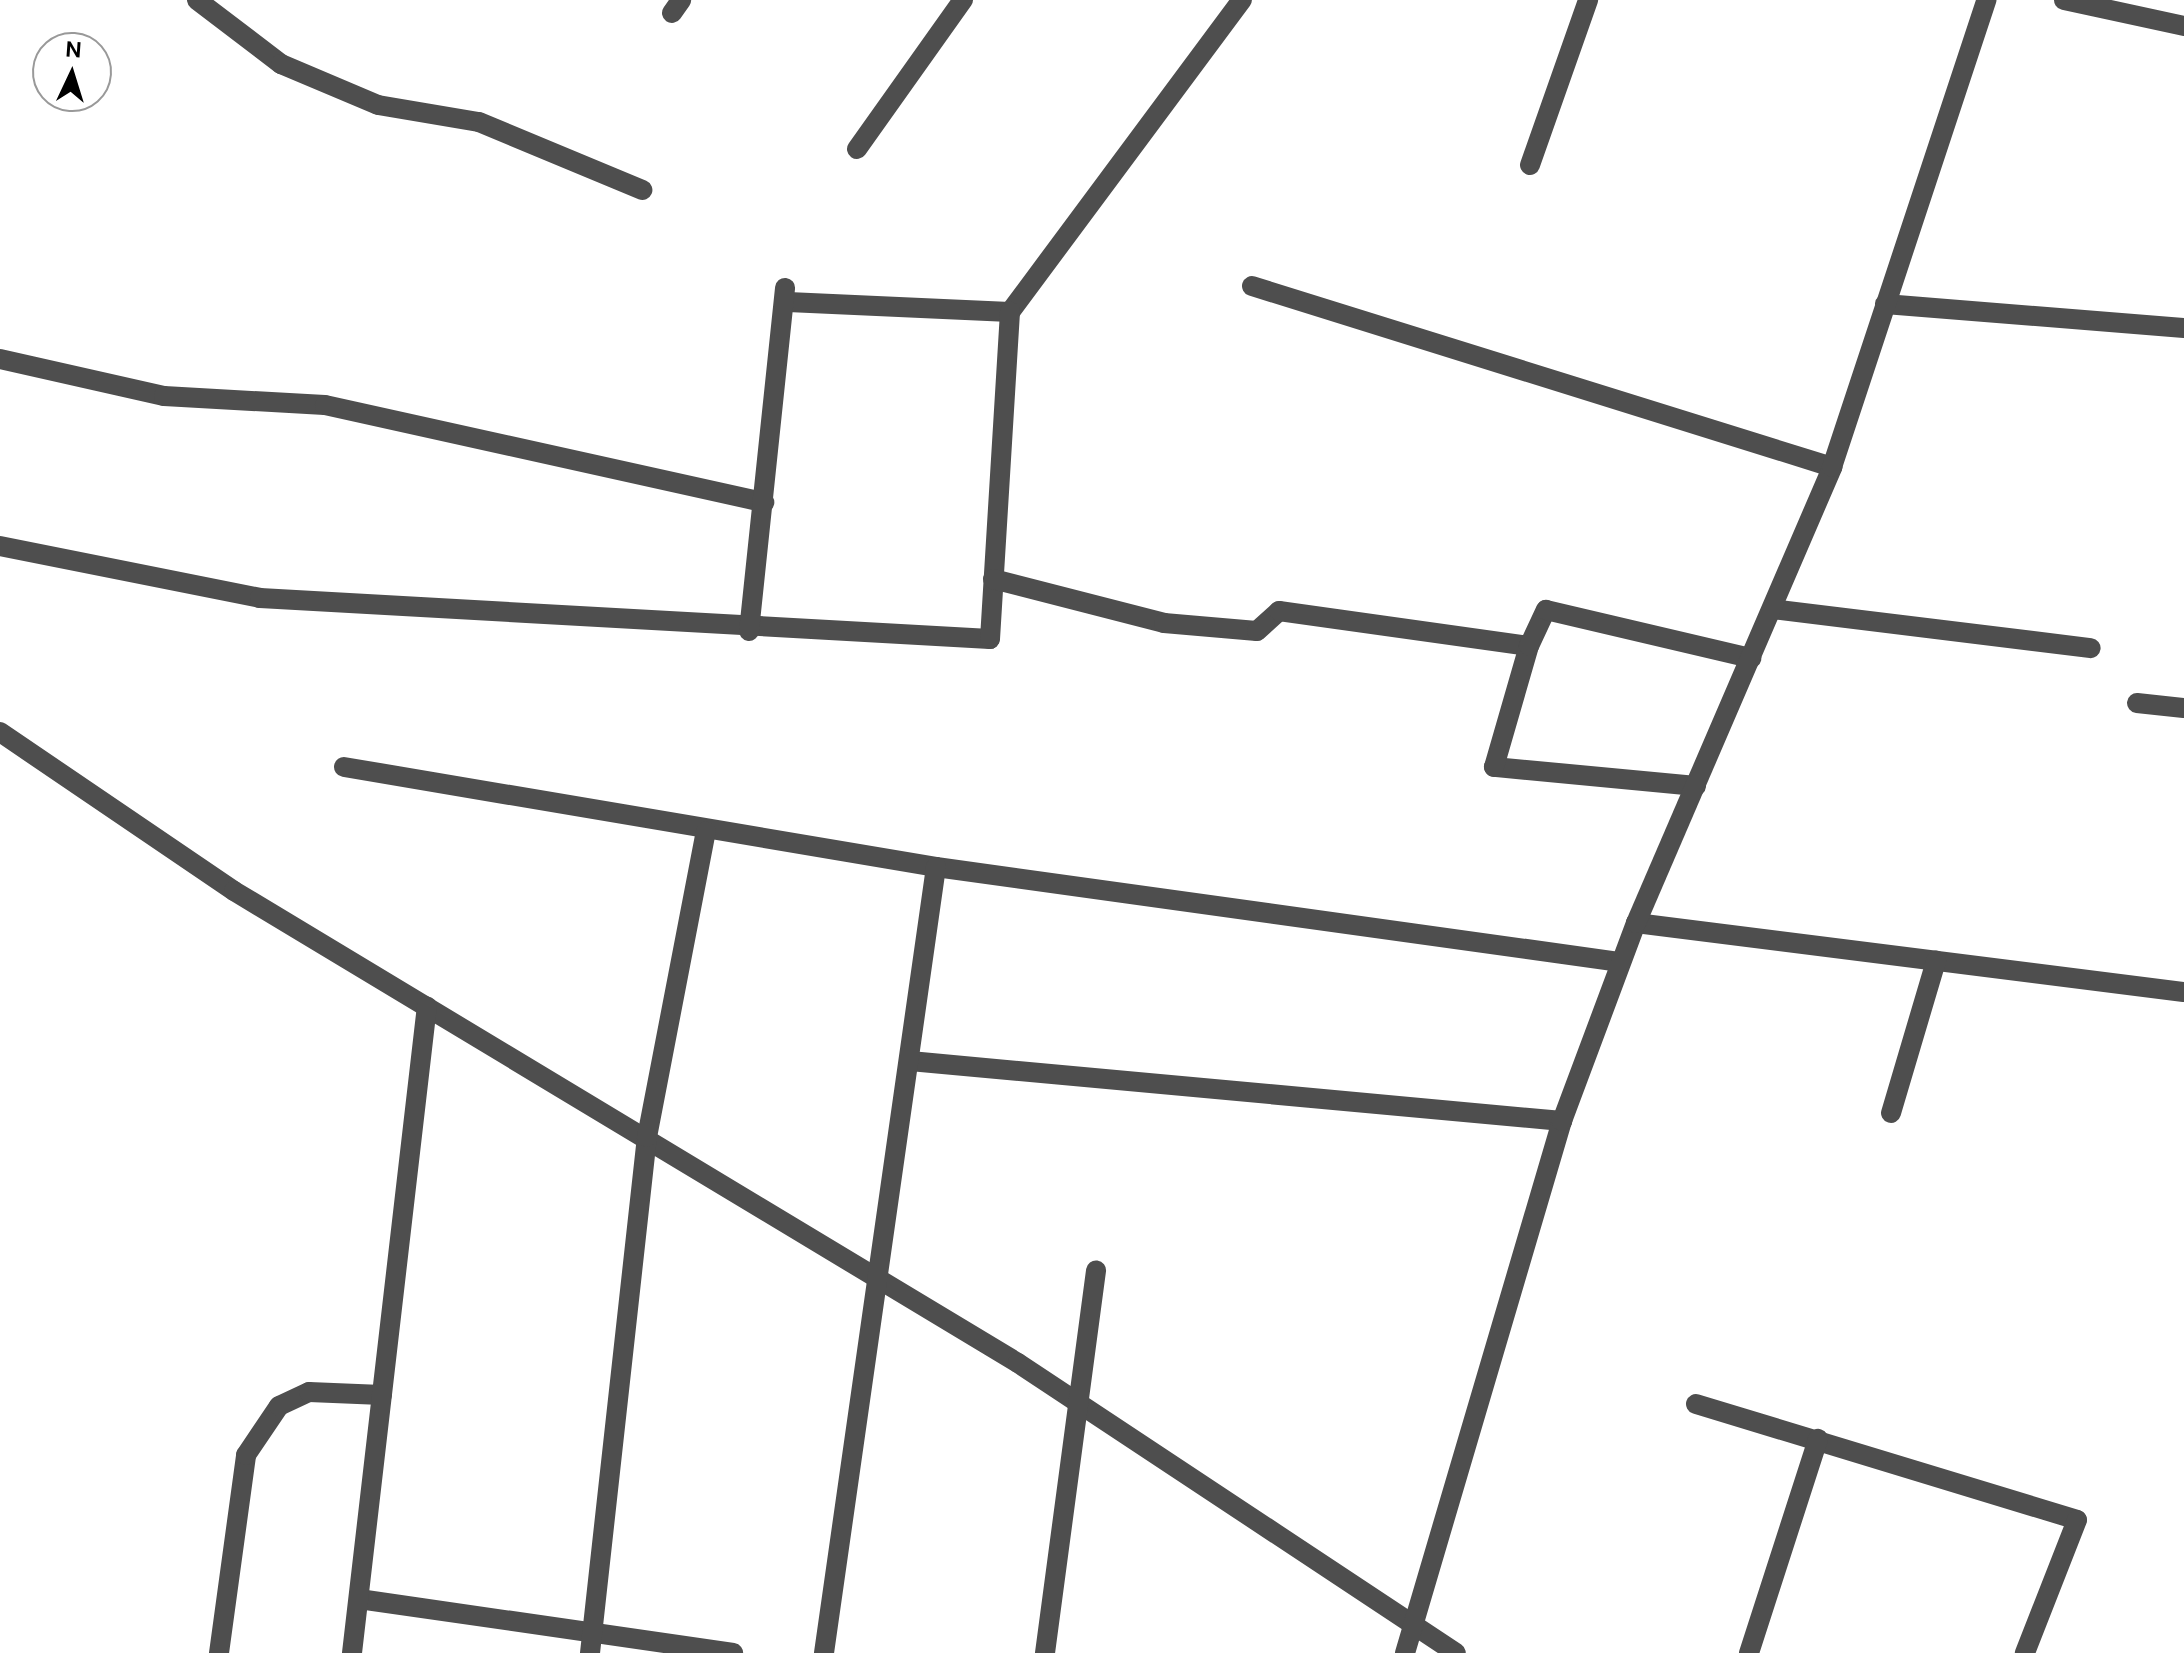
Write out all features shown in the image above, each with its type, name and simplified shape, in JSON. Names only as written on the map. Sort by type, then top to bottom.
[{"type":"street","points":[[197,0],[281,64],[378,105],[479,122],[642,190]]},
{"type":"street","points":[[857,149],[963,0]]},
{"type":"street","points":[[0,546],[260,598],[749,631],[990,639],[1010,312],[1242,0]]},
{"type":"street","points":[[1530,165],[1588,0]]},
{"type":"street","points":[[1405,1653],[1562,1121],[1636,923],[1832,467],[1986,0]]},
{"type":"street","points":[[2064,0],[2184,26]]},
{"type":"street","points":[[1252,286],[1832,467]]},
{"type":"street","points":[[749,631],[786,295],[1010,312]]},
{"type":"street","points":[[1885,304],[2184,328]]},
{"type":"street","points":[[0,359],[164,396],[325,405],[764,502]]},
{"type":"street","points":[[993,579],[1164,623],[1257,631],[1279,611],[1529,646]]},
{"type":"street","points":[[1772,609],[2091,648]]},
{"type":"street","points":[[1696,786],[1494,767],[1529,646],[1546,610],[1751,658]]},
{"type":"street","points":[[2137,703],[2184,708]]},
{"type":"street","points":[[0,732],[234,891],[647,1137],[872,1280],[1079,1406],[1456,1653]]},
{"type":"street","points":[[344,767],[706,832],[1620,962]]},
{"type":"street","points":[[591,1643],[647,1137],[706,832]]},
{"type":"street","points":[[824,1653],[872,1280],[910,1061],[936,867]]},
{"type":"street","points":[[1636,923],[2184,992]]},
{"type":"street","points":[[1891,1113],[1936,961]]},
{"type":"street","points":[[352,1653],[427,1006]]},
{"type":"street","points":[[910,1061],[1562,1121]]},
{"type":"street","points":[[1045,1653],[1096,1270]]},
{"type":"street","points":[[219,1653],[246,1455],[279,1406],[309,1392],[382,1395]]},
{"type":"street","points":[[1696,1404],[2077,1520],[2025,1653]]},
{"type":"street","points":[[1749,1653],[1818,1439]]},
{"type":"street","points":[[359,1599],[591,1643],[733,1653]]}]
